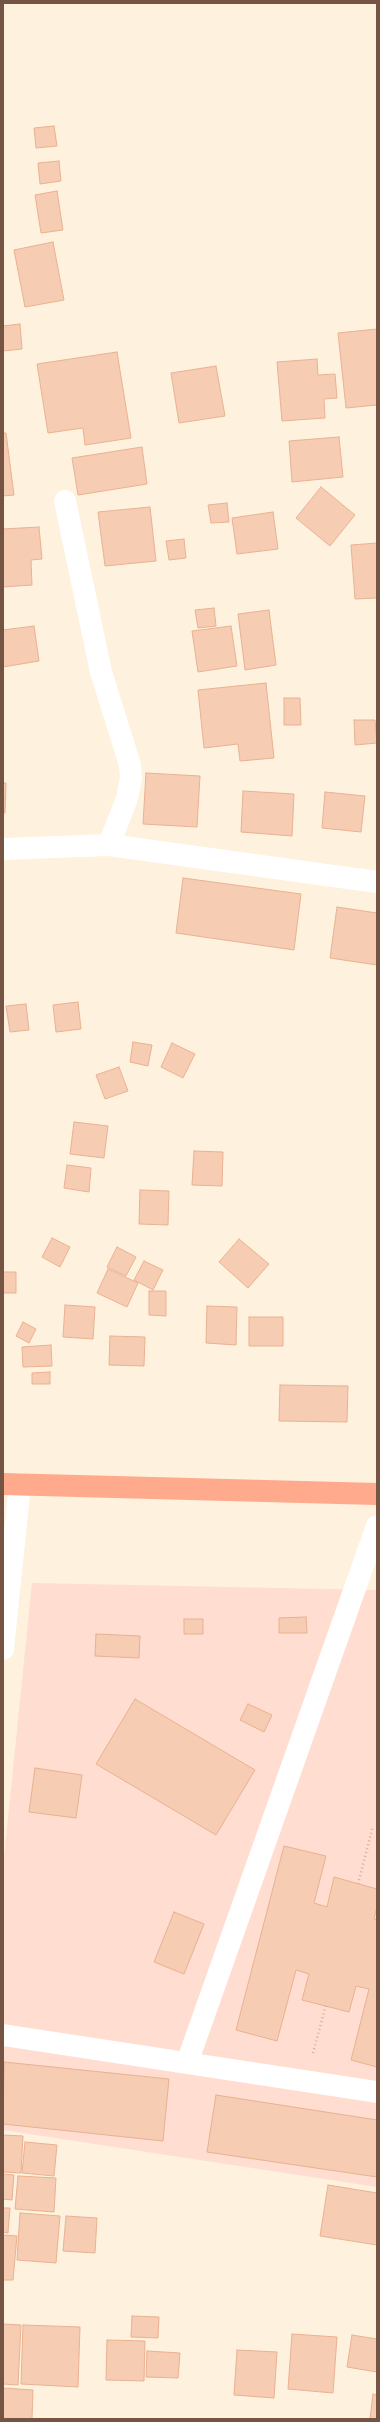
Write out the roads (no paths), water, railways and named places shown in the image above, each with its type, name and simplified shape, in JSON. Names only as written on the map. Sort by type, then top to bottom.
[{"type":"highway","points":[[11,1484],[377,1494]]},
{"type":"street","points":[[65,501],[101,672],[130,765],[131,778],[127,798],[109,845]]},
{"type":"street","points":[[3,849],[109,845],[377,882]]},
{"type":"street","points":[[3,1649],[11,1484]]},
{"type":"street","points":[[187,2063],[377,1526]]},
{"type":"street","points":[[3,2035],[377,2092]]}]
